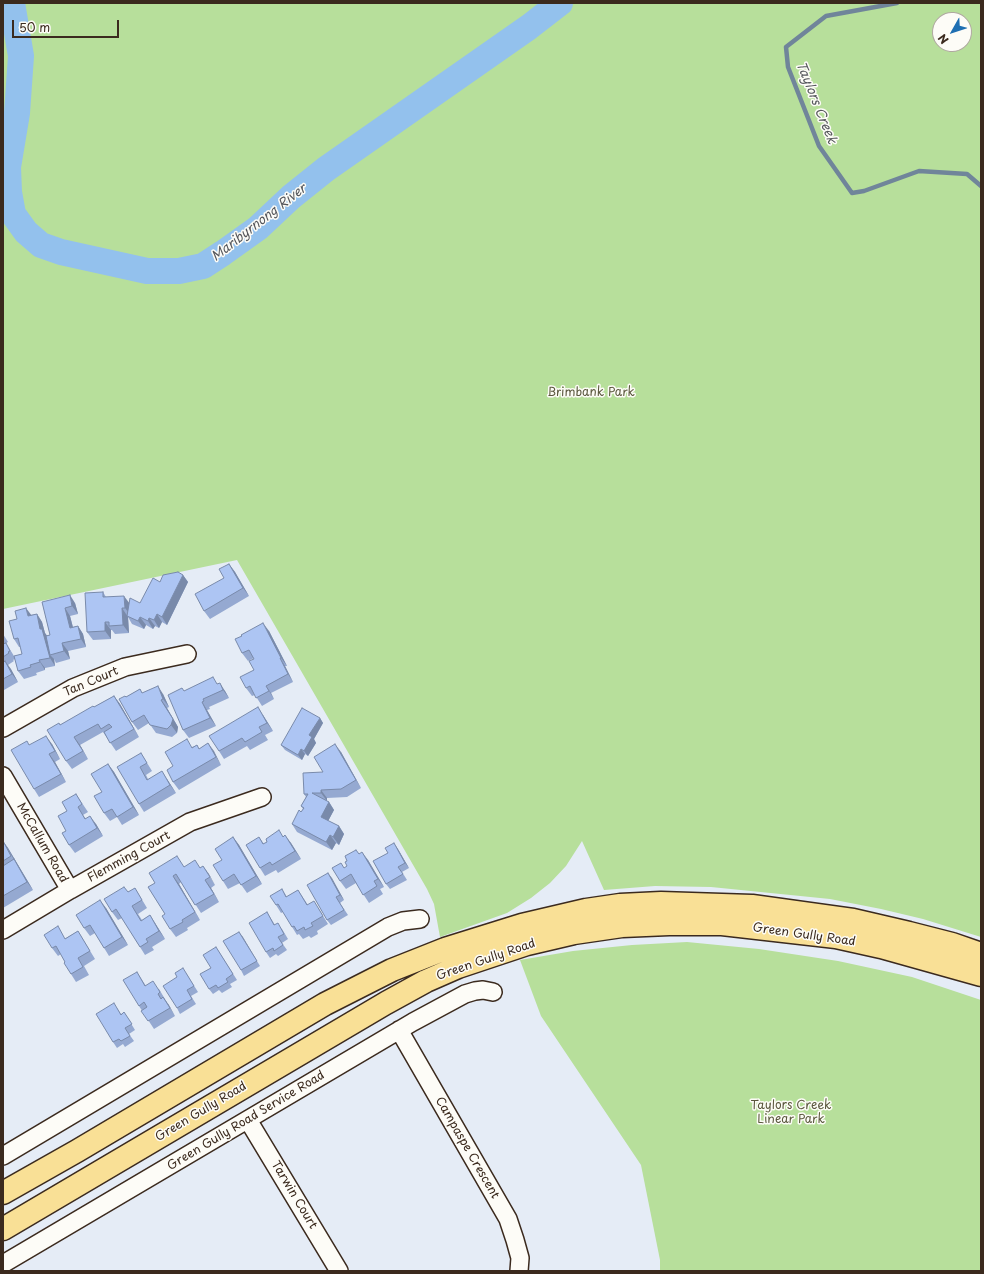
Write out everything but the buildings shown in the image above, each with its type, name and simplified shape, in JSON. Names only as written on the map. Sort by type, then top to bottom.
[{"type":"main road","name":"Green Gully Road","points":[[3,1193],[77,1151],[325,1004],[392,970],[452,947],[522,925],[586,910],[620,906],[668,903],[752,906],[853,920],[952,944],[981,954]]},
{"type":"main road","name":"Green Gully Road","points":[[3,1229],[386,1002],[426,981],[458,967],[527,944],[574,933],[622,926],[722,924],[836,937],[881,947],[981,975]]},
{"type":"street","name":"Tan Court","points":[[3,728],[73,688],[125,667],[187,654]]},
{"type":"street","name":"McCallum Road","points":[[3,776],[70,890]]},
{"type":"street","name":"Flemming Court","points":[[3,930],[190,822],[262,797]]},
{"type":"street","points":[[3,1156],[388,927],[403,921],[420,920]]},
{"type":"street","name":"Green Gully Road Service Road","points":[[3,1264],[399,1030],[465,994],[475,990],[493,992]]},
{"type":"street","name":"Campaspe Crescent","points":[[399,1030],[508,1219],[520,1258],[519,1271]]},
{"type":"street","name":"Tarwin Court","points":[[248,1120],[339,1271]]},
{"type":"green space","name":"Brimbank Park","points":[[3,3],[981,3],[981,937],[923,919],[830,899],[711,887],[655,886],[604,890],[582,841],[566,866],[550,883],[531,898],[507,913],[440,937],[434,904],[427,889],[237,560],[3,609]]},
{"type":"green space","name":"Taylors Creek Linear Park","points":[[687,942],[759,949],[838,961],[912,977],[981,1000],[981,1271],[660,1271],[660,1260],[641,1165],[541,1016],[520,960],[573,951],[632,945]]},
{"type":"waterway","name":"Maribyrnong River","points":[[12,3],[21,56],[17,113],[8,167],[9,192],[13,214],[26,232],[41,245],[61,252],[147,271],[179,271],[203,266],[258,228],[291,197],[326,169],[529,27],[560,3]]},
{"type":"waterway","name":"Taylors Creek","points":[[897,3],[826,16],[786,47],[788,67],[819,146],[852,193],[864,191],[919,171],[967,174],[981,186]]}]
